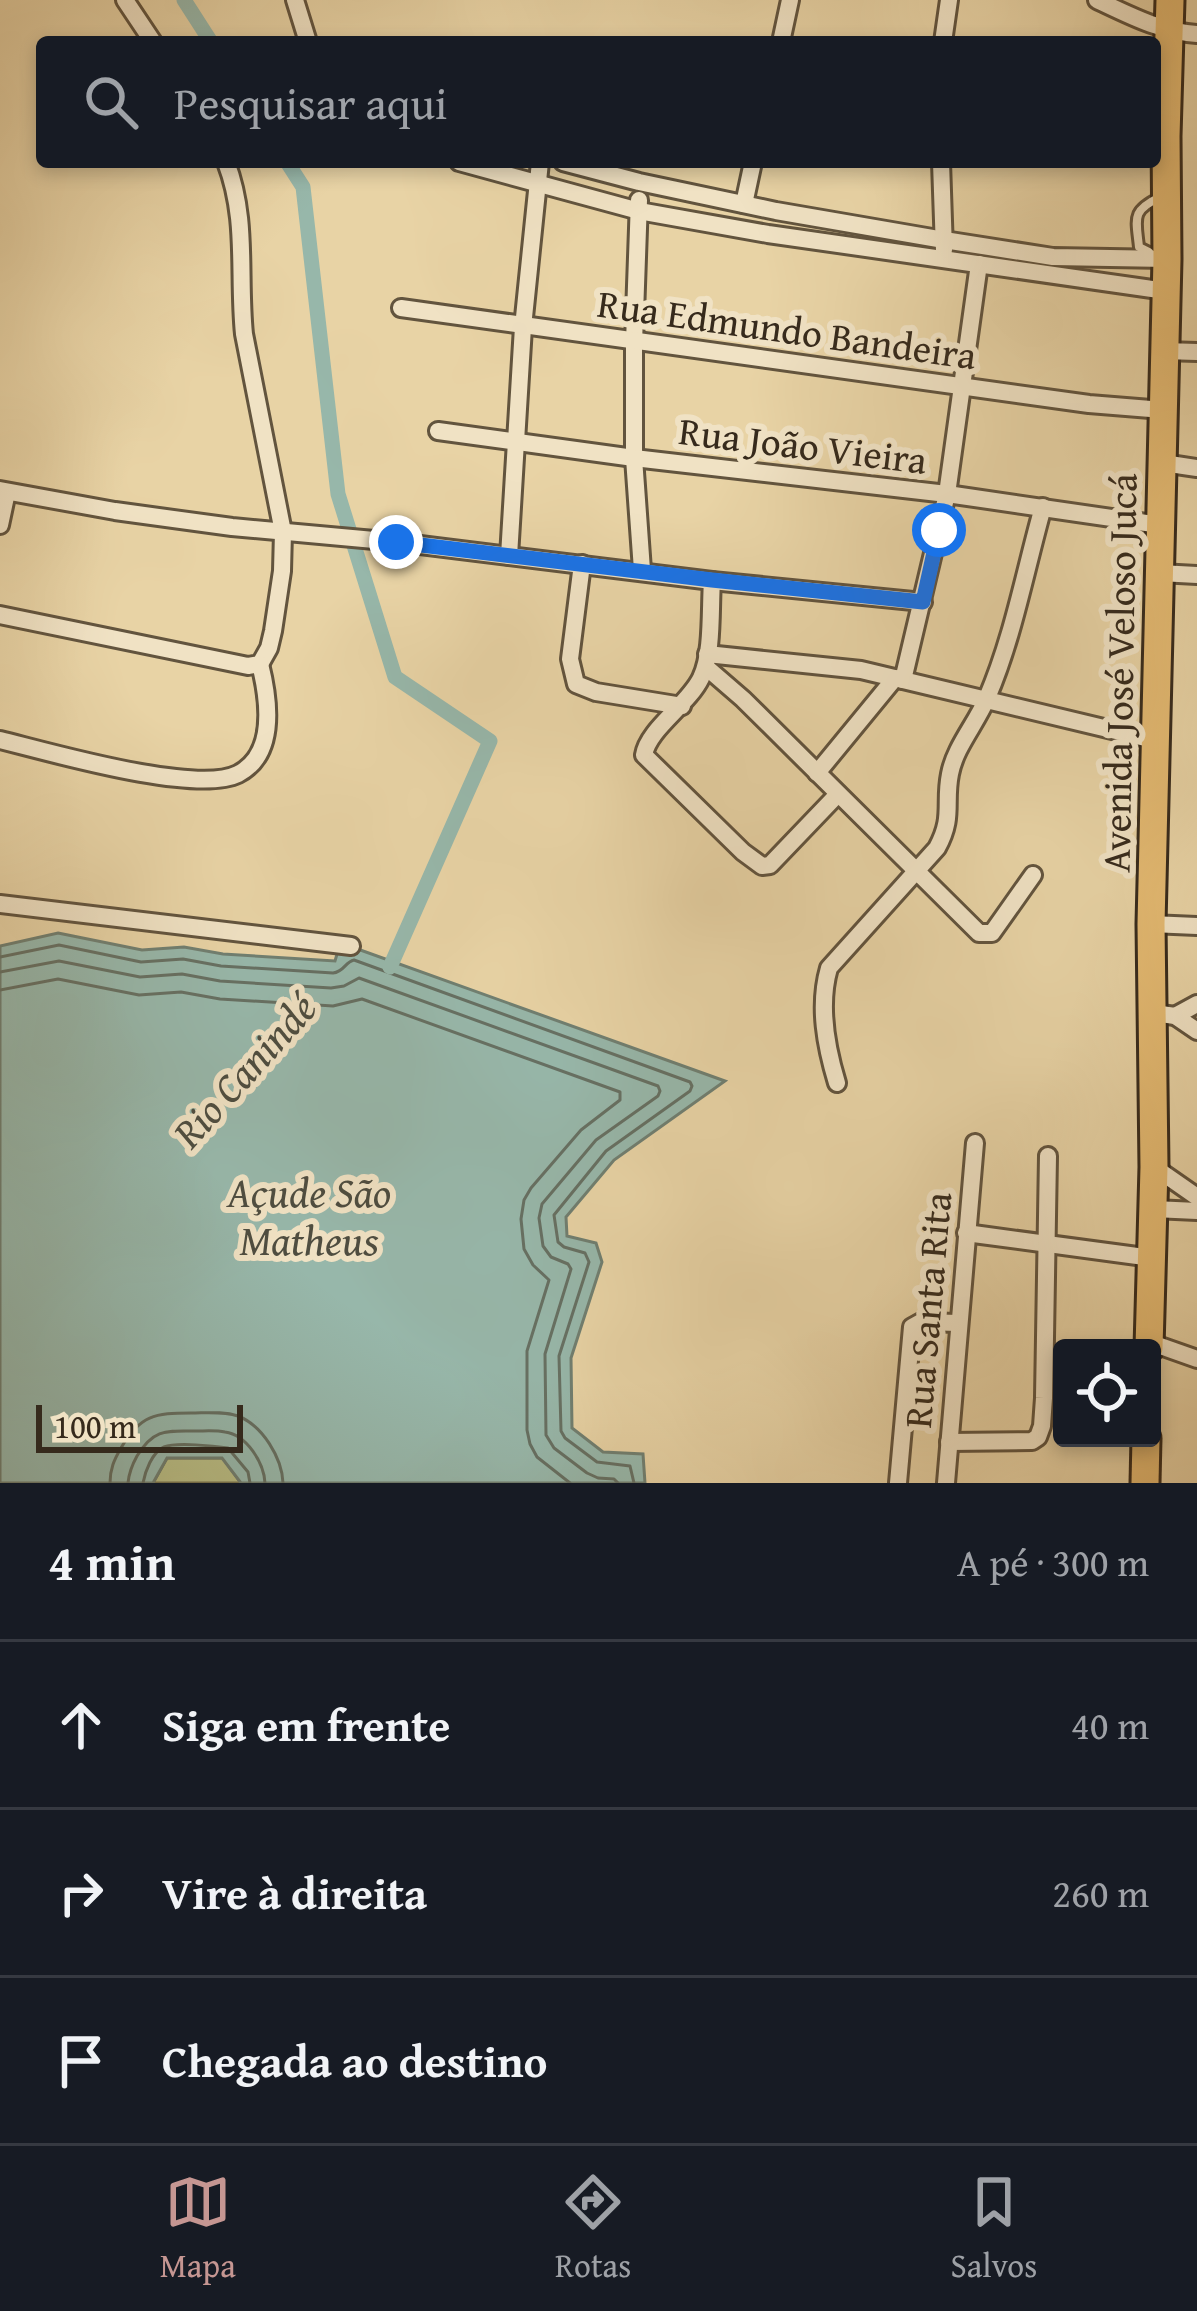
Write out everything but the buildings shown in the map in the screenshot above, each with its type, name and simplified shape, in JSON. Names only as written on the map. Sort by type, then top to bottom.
[{"type":"main road","name":"Avenida José Veloso Jucá","points":[[1149,1339],[1164,1015],[1151,924],[1167,256],[1161,135],[1183,33],[1170,0]]},
{"type":"main road","points":[[1145,1483],[1146,1447]]},
{"type":"street","points":[[125,0],[149,36]]},
{"type":"street","points":[[295,0],[306,36]]},
{"type":"street","points":[[782,36],[790,0]]},
{"type":"street","points":[[944,36],[949,0]]},
{"type":"street","points":[[1097,0],[1183,33]]},
{"type":"street","points":[[0,740],[102,764],[203,779],[233,776],[250,765],[266,743],[260,664],[269,648],[278,600],[283,532],[244,334],[241,213],[228,168]]},
{"type":"street","points":[[480,168],[639,211],[768,234],[1053,257],[1167,256]]},
{"type":"street","points":[[509,556],[539,168]]},
{"type":"street","points":[[586,168],[944,249],[979,264],[1166,291]]},
{"type":"street","points":[[744,204],[752,168]]},
{"type":"street","points":[[941,168],[944,249]]},
{"type":"street","points":[[639,182],[634,458],[642,571]]},
{"type":"street","points":[[817,772],[899,679],[923,602],[947,494],[979,264]]},
{"type":"street","name":"Rua Edmundo Bandeira","points":[[401,308],[1089,404],[1163,410]]},
{"type":"street","points":[[1164,351],[1197,352]]},
{"type":"street","name":"Rua João Vieira","points":[[438,431],[1160,525]]},
{"type":"street","points":[[1163,463],[1197,468]]},
{"type":"street","points":[[0,525],[3,491],[283,532],[923,602]]},
{"type":"street","points":[[838,1083],[825,1029],[829,968],[938,848],[948,826],[950,774],[1001,661],[1043,507]]},
{"type":"street","points":[[582,564],[570,658],[576,684],[596,692],[682,706]]},
{"type":"street","points":[[1160,573],[1197,575]]},
{"type":"street","points":[[712,580],[706,660],[694,690],[647,742],[644,755],[756,863],[770,865],[838,794]]},
{"type":"street","points":[[0,615],[248,666],[260,664]]},
{"type":"street","points":[[706,660],[819,665],[899,679],[1157,741]]},
{"type":"street","points":[[706,660],[983,935],[996,929],[1033,875]]},
{"type":"street","points":[[0,904],[351,946]]},
{"type":"street","points":[[1151,924],[1197,926]]},
{"type":"street","points":[[1164,1015],[1197,1004]]},
{"type":"street","points":[[1164,1015],[1197,1031]]},
{"type":"street","name":"Rua Santa Rita","points":[[946,1483],[975,1143]]},
{"type":"street","points":[[949,1442],[1038,1438],[1044,1398],[1048,1156]]},
{"type":"street","points":[[1154,1167],[1197,1197]]},
{"type":"street","points":[[1154,1209],[1197,1211]]},
{"type":"street","points":[[966,1233],[1152,1258]]},
{"type":"street","points":[[898,1483],[912,1327],[917,1322],[958,1323]]},
{"type":"street","points":[[1161,1348],[1197,1359]]},
{"type":"green space","points":[[167,1458],[223,1458],[241,1483],[153,1483]]},
{"type":"water","name":"Açude São Matheus","points":[[58,933],[142,950],[184,947],[335,961],[340,944],[725,1081],[614,1160],[566,1217],[567,1236],[596,1243],[602,1262],[571,1358],[572,1428],[603,1452],[643,1454],[645,1483],[241,1483],[222,1458],[167,1458],[153,1483],[0,1483],[0,946]]},
{"type":"waterway","points":[[184,0],[207,36]]},
{"type":"waterway","points":[[291,168],[303,187],[338,494],[395,677],[490,741],[390,967]]},
{"type":"route","points":[[396,542],[923,602],[939,530]]},
{"type":"water label","name":"Rio Canindé","points":[[244,1070]]}]
